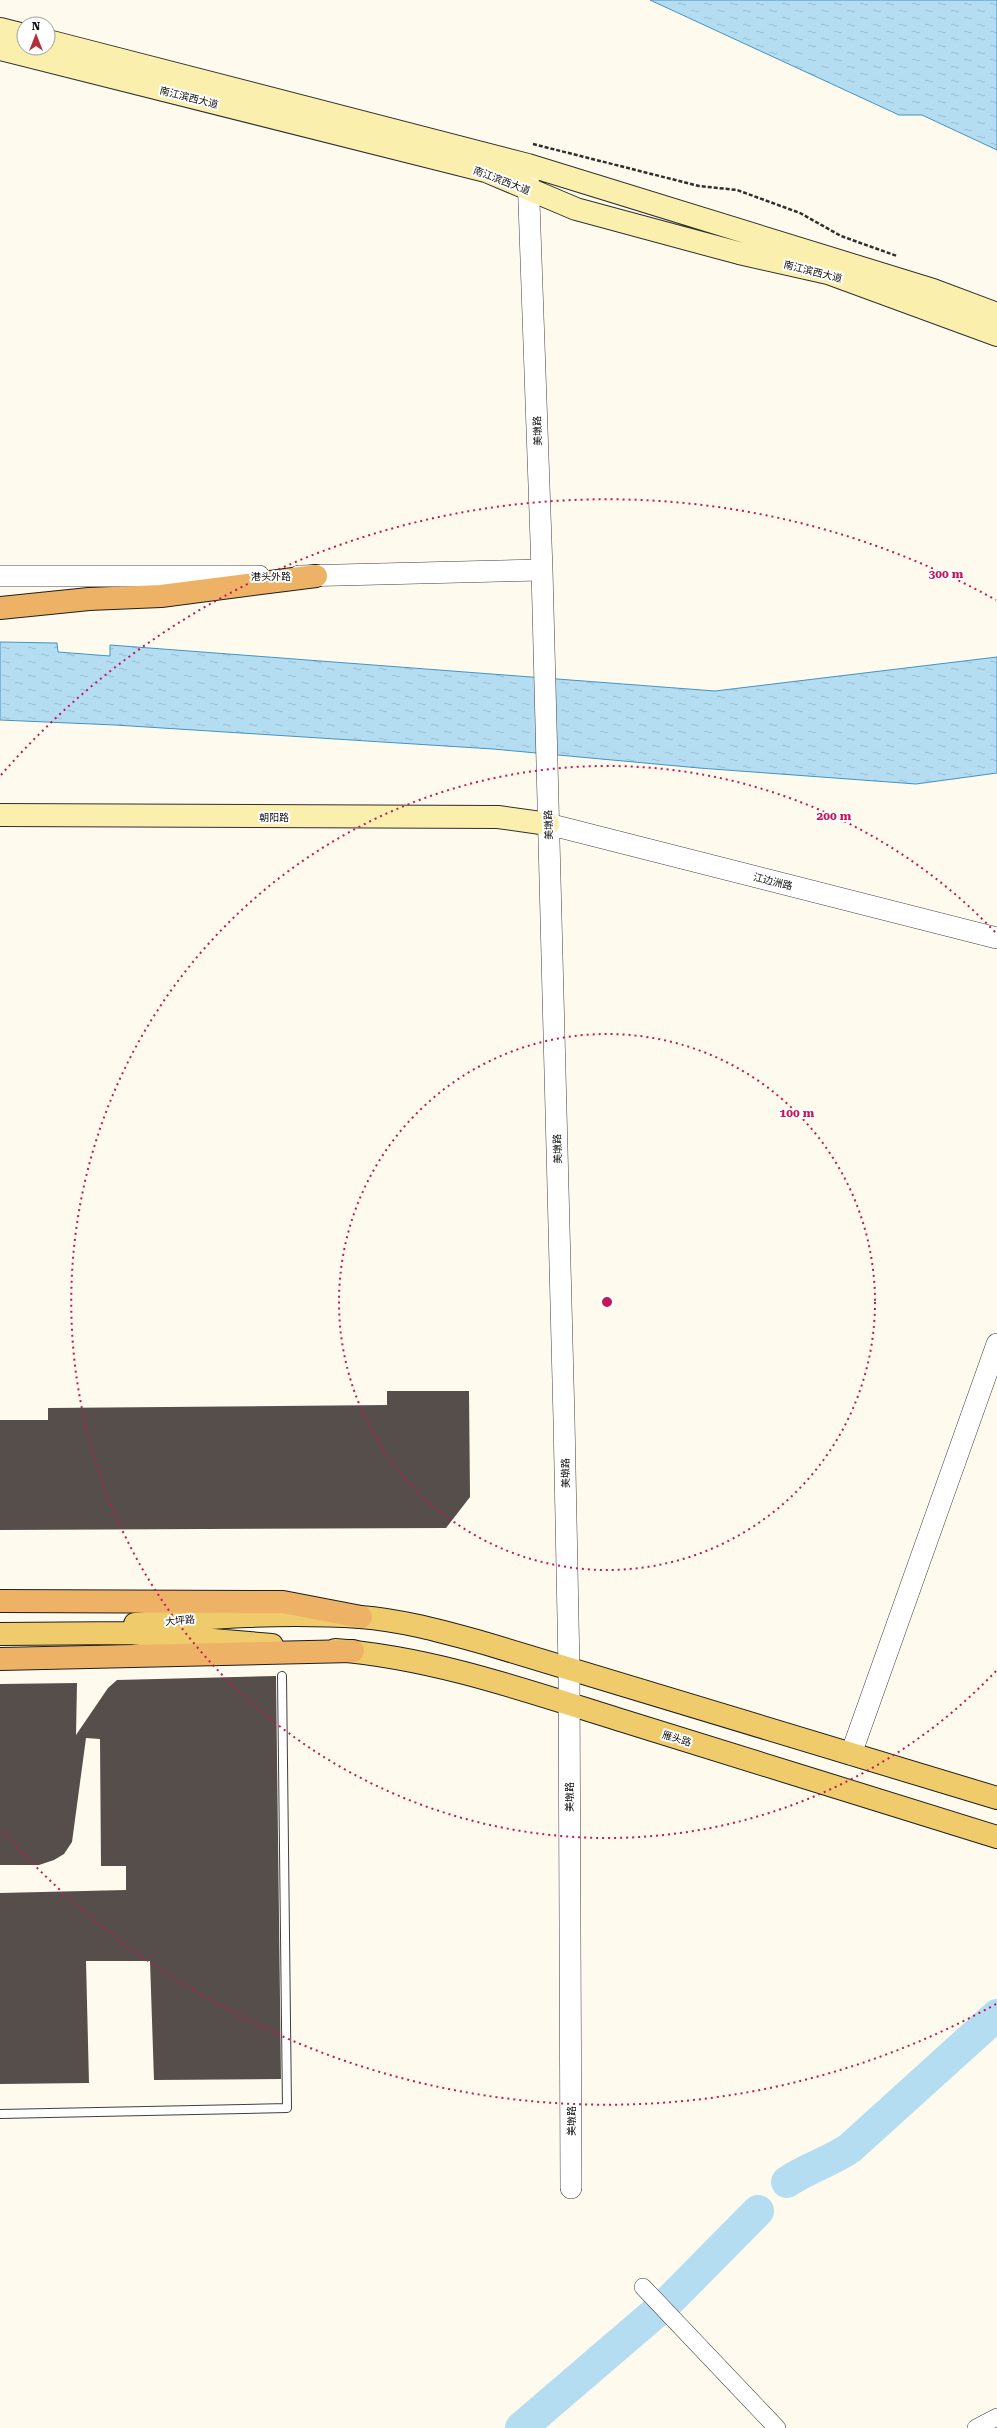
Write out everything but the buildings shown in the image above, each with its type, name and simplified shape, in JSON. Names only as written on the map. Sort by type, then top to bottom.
[{"type":"highway","points":[[0,608],[89,599],[161,596],[316,576]]},
{"type":"highway","points":[[0,1601],[283,1602],[361,1617]]},
{"type":"highway","points":[[0,1659],[353,1651]]},
{"type":"main road","points":[[0,29],[16,33]]},
{"type":"main road","name":"南江滨西大道","points":[[56,43],[528,165],[933,290],[997,314]]},
{"type":"main road","name":"南江滨西大道","points":[[0,49],[486,172],[528,190],[598,215],[739,253],[828,273],[997,335]]},
{"type":"main road","name":"朝阳路","points":[[0,815],[498,816],[548,824]]},
{"type":"main road","name":"大坪路","points":[[0,1626],[129,1624],[228,1615],[361,1617]]},
{"type":"main road","points":[[361,1617],[407,1624],[455,1635],[569,1668],[997,1798]]},
{"type":"main road","name":"大坪路","points":[[0,1634],[129,1633],[353,1651]]},
{"type":"main road","name":"雁头路","points":[[353,1651],[431,1665],[569,1704],[997,1837]]},
{"type":"street","name":"美墩路","points":[[528,165],[545,672],[564,1420],[569,1668],[571,2188]]},
{"type":"street","name":"港头外路","points":[[0,576],[316,576],[542,570]]},
{"type":"street","name":"江边洲路","points":[[548,824],[997,938]]},
{"type":"street","points":[[851,1754],[997,1344]]},
{"type":"street","points":[[643,2286],[776,2428]]},
{"type":"street","points":[[976,2428],[997,2417]]},
{"type":"lane","points":[[0,2114],[287,2108],[282,1676]]},
{"type":"water","points":[[650,0],[997,0],[997,150],[922,115],[899,115]]},
{"type":"water","points":[[0,642],[57,643],[58,652],[110,656],[110,645],[715,691],[997,657],[997,773],[916,784],[699,768],[493,749],[115,725],[0,720]]},
{"type":"waterway","points":[[787,2182],[850,2148],[997,2015]]},
{"type":"waterway","points":[[521,2428],[669,2301],[758,2211]]}]
